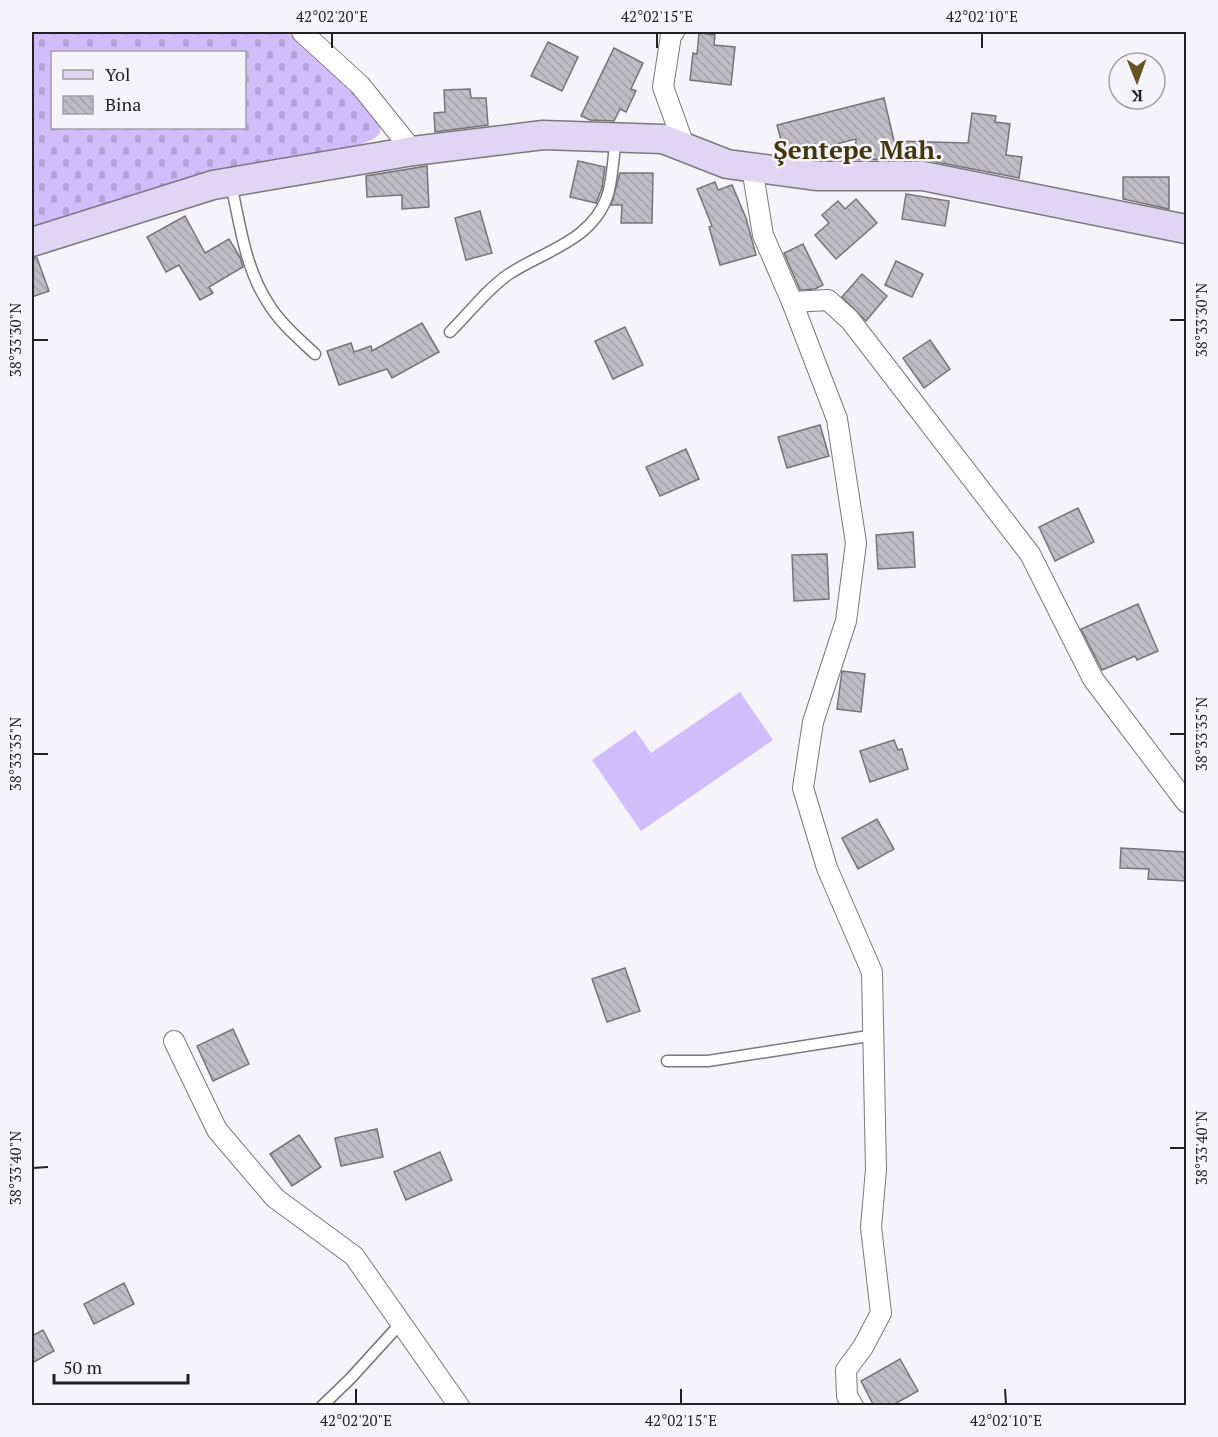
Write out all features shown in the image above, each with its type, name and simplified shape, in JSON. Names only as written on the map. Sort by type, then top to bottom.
[{"type":"street","points":[[302,32],[360,85],[413,151]]},
{"type":"street","points":[[674,32],[671,35],[663,87],[685,148]]},
{"type":"street","points":[[32,242],[213,185],[413,151],[543,135],[663,139],[727,164],[816,176],[922,176],[1186,230]]},
{"type":"street","points":[[752,168],[763,235],[792,302],[837,419],[856,543],[846,621],[813,722],[803,788],[827,868],[872,972],[876,1170],[871,1227],[881,1313],[863,1347],[846,1370],[847,1396],[853,1406]]},
{"type":"street","points":[[792,302],[828,300],[850,320],[1030,554],[1093,679],[1186,802]]},
{"type":"street","points":[[174,1041],[217,1130],[275,1198],[354,1256],[459,1406]]},
{"type":"lane","points":[[450,332],[495,284],[573,239],[594,220],[608,195],[616,138]]},
{"type":"lane","points":[[231,182],[248,259],[260,289],[277,316],[315,354]]},
{"type":"lane","points":[[667,1061],[708,1061],[875,1035]]},
{"type":"lane","points":[[322,1406],[401,1323]]},
{"type":"green space","points":[[32,32],[287,32],[344,79],[381,120],[380,133],[373,139],[340,153],[201,173],[32,230]]},
{"type":"green space","points":[[740,692],[773,740],[641,831],[592,760],[635,730],[651,753]]},
{"type":"building","points":[[699,33],[715,35],[714,45],[735,47],[731,85],[690,80],[693,53],[697,54]]},
{"type":"building","points":[[548,42],[578,57],[562,91],[531,76]]},
{"type":"building","points":[[614,48],[643,63],[631,89],[636,91],[626,112],[620,109],[614,121],[590,120],[581,116]]},
{"type":"building","points":[[470,89],[471,98],[486,98],[488,125],[435,132],[434,113],[445,112],[444,90]]},
{"type":"building","points":[[884,98],[894,141],[968,143],[972,113],[996,116],[995,122],[1010,124],[1006,155],[1022,157],[1019,178],[926,160],[855,159],[856,139],[816,149],[815,144],[784,152],[777,125]]},
{"type":"building","points":[[578,161],[605,167],[602,188],[596,203],[570,197]]},
{"type":"building","points":[[427,166],[429,207],[402,209],[402,195],[367,197],[366,176]]},
{"type":"building","points":[[620,173],[653,173],[652,223],[621,223],[622,205],[611,205]]},
{"type":"building","points":[[1123,177],[1169,177],[1169,209],[1123,199]]},
{"type":"building","points":[[715,182],[718,190],[732,185],[746,218],[756,255],[720,265],[709,227],[712,226],[697,189]]},
{"type":"building","points":[[906,194],[949,201],[945,226],[902,219]]},
{"type":"building","points":[[856,199],[877,223],[836,259],[815,235],[829,223],[822,215],[838,201],[845,209]]},
{"type":"building","points":[[480,211],[492,253],[466,260],[455,218]]},
{"type":"building","points":[[185,216],[205,253],[229,239],[243,267],[209,287],[213,293],[200,300],[179,265],[166,272],[147,237]]},
{"type":"building","points":[[803,244],[823,285],[815,289],[800,290],[784,253]]},
{"type":"building","points":[[32,258],[37,258],[49,291],[32,297]]},
{"type":"building","points":[[896,261],[923,274],[912,297],[885,285]]},
{"type":"building","points":[[862,274],[887,296],[866,321],[842,297]]},
{"type":"building","points":[[422,323],[439,352],[392,378],[387,369],[339,385],[327,351],[351,343],[354,352],[371,346],[372,351]]},
{"type":"building","points":[[625,327],[643,365],[613,379],[595,341]]},
{"type":"building","points":[[930,340],[950,369],[924,388],[903,358]]},
{"type":"building","points":[[820,425],[829,456],[787,468],[778,437]]},
{"type":"building","points":[[686,449],[699,479],[660,496],[646,467]]},
{"type":"building","points":[[1078,508],[1094,542],[1055,561],[1039,527]]},
{"type":"building","points":[[913,532],[915,567],[878,569],[876,535]]},
{"type":"building","points":[[827,554],[829,599],[794,601],[792,555]]},
{"type":"building","points":[[1138,604],[1158,651],[1137,660],[1135,656],[1102,670],[1081,629]]},
{"type":"building","points":[[842,671],[865,674],[861,712],[837,709]]},
{"type":"building","points":[[894,740],[898,750],[902,749],[908,769],[870,782],[860,751]]},
{"type":"building","points":[[877,819],[894,849],[858,869],[842,838]]},
{"type":"building","points":[[1121,848],[1186,852],[1186,881],[1148,879],[1149,869],[1120,868]]},
{"type":"building","points":[[625,968],[640,1011],[607,1022],[592,979]]},
{"type":"building","points":[[233,1029],[249,1064],[213,1081],[197,1046]]},
{"type":"building","points":[[377,1129],[383,1157],[341,1166],[335,1138]]},
{"type":"building","points":[[299,1135],[321,1167],[292,1186],[270,1154]]},
{"type":"building","points":[[440,1152],[452,1180],[406,1200],[394,1172]]},
{"type":"building","points":[[124,1283],[134,1304],[94,1324],[84,1304]]},
{"type":"building","points":[[43,1330],[54,1351],[32,1363],[32,1336]]},
{"type":"building","points":[[900,1359],[918,1391],[891,1406],[874,1406],[861,1381]]},
{"type":"district","name":"Şentepe Mah.","points":[[858,150]]}]
